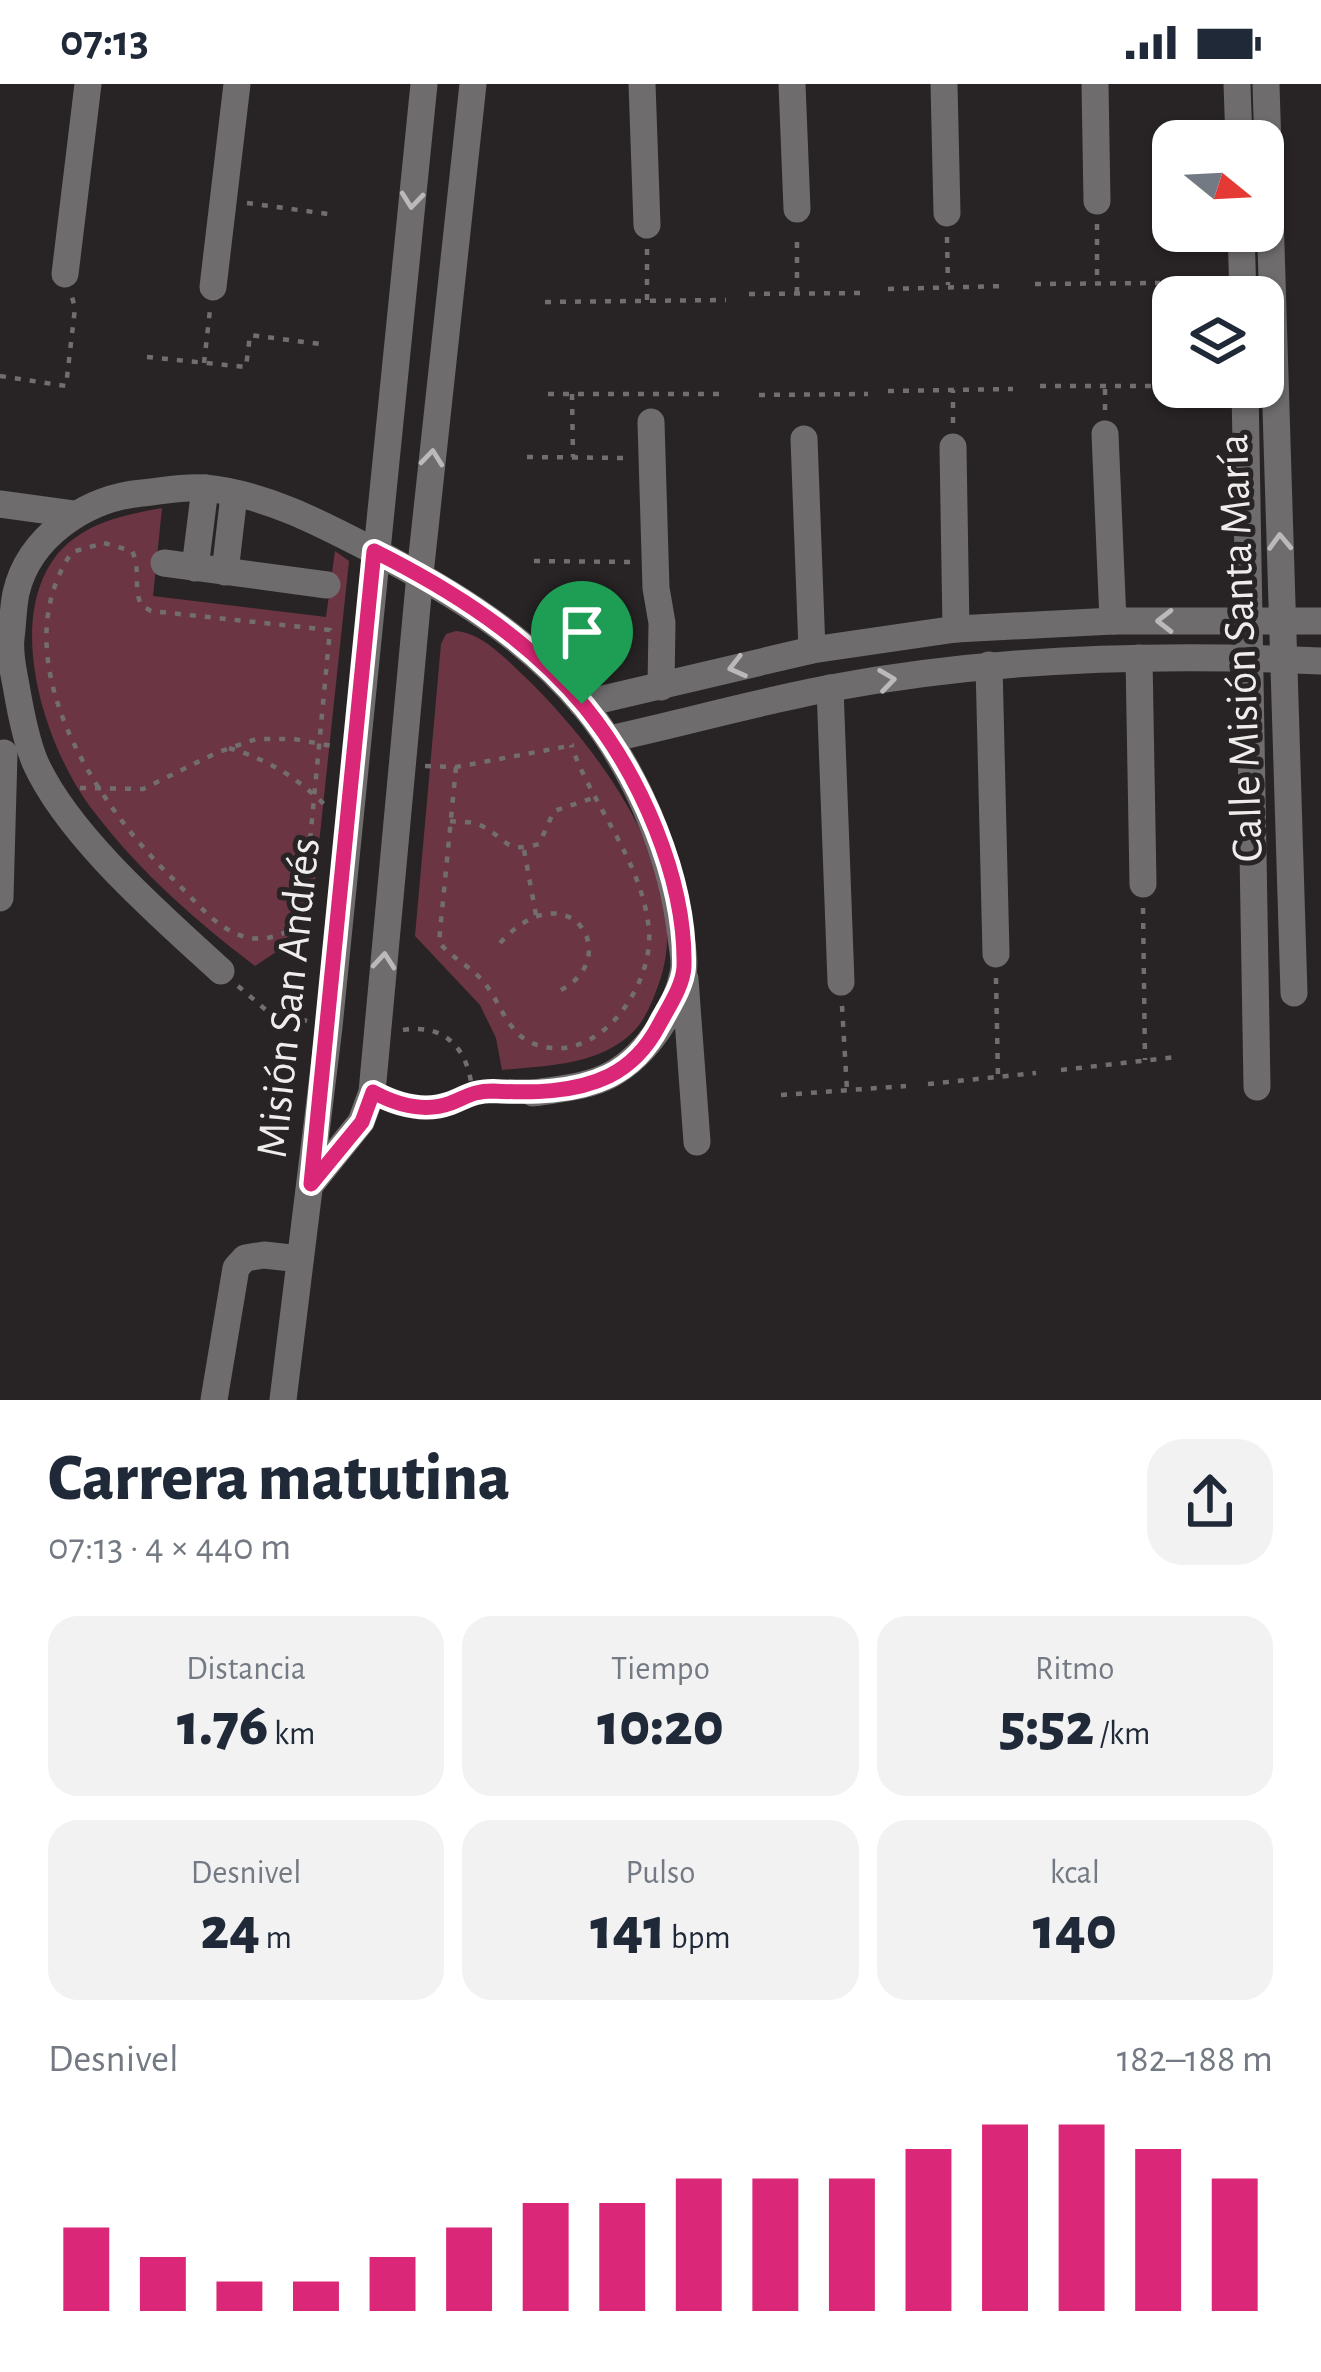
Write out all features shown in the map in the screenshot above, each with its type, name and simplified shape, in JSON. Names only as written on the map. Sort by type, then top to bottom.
[{"type":"street","points":[[65,274],[88,84]]},
{"type":"street","points":[[213,287],[237,84]]},
{"type":"street","name":"Misión San Andrés","points":[[311,1184],[424,84]]},
{"type":"street","name":"Misión San Andrés","points":[[311,1184],[362,1122],[373,1092],[420,574],[472,84]]},
{"type":"street","points":[[642,84],[647,225]]},
{"type":"street","points":[[792,84],[797,209]]},
{"type":"street","points":[[944,84],[947,213]]},
{"type":"street","points":[[1095,84],[1097,201]]},
{"type":"street","points":[[1237,84],[1238,120]]},
{"type":"street","name":"Calle Misión Santa María","points":[[1266,84],[1294,993]]},
{"type":"street","name":"Calle Misión Santa María","points":[[1246,408],[1257,1087]]},
{"type":"street","points":[[651,422],[661,687]]},
{"type":"street","points":[[1105,434],[1113,621]]},
{"type":"street","points":[[803,439],[812,650]]},
{"type":"street","points":[[953,447],[956,629]]},
{"type":"street","points":[[195,568],[206,488]]},
{"type":"street","points":[[220,971],[88,840],[36,763],[11,712],[9,651],[16,590],[33,554],[73,514],[116,495],[206,488],[310,517],[420,574],[483,614],[582,704],[609,739],[663,854],[676,898],[697,1142]]},
{"type":"street","points":[[225,572],[234,495]]},
{"type":"street","points":[[0,504],[73,514]]},
{"type":"street","points":[[164,563],[327,585]]},
{"type":"street","points":[[582,704],[812,650],[956,629],[1113,621],[1321,621]]},
{"type":"street","points":[[609,739],[830,688],[989,665],[1139,658],[1321,661]]},
{"type":"street","points":[[1139,658],[1143,884]]},
{"type":"street","points":[[989,665],[996,954]]},
{"type":"street","points":[[830,688],[841,982]]},
{"type":"street","points":[[0,898],[2,752],[36,763]]},
{"type":"street","points":[[533,1093],[608,1076],[633,1060],[653,1038],[684,971]]},
{"type":"street","points":[[328,1027],[378,1034]]},
{"type":"street","points":[[283,1400],[311,1184]]},
{"type":"street","points":[[214,1400],[236,1268],[244,1258],[299,1259]]},
{"type":"path","points":[[223,200],[328,214]]},
{"type":"path","points":[[1097,201],[1097,283]]},
{"type":"path","points":[[797,209],[797,293]]},
{"type":"path","points":[[947,213],[948,287]]},
{"type":"path","points":[[647,225],[647,301]]},
{"type":"path","points":[[0,376],[66,386],[75,308],[65,274]]},
{"type":"path","points":[[1036,284],[1152,283]]},
{"type":"path","points":[[888,289],[1006,286]]},
{"type":"path","points":[[204,363],[213,287]]},
{"type":"path","points":[[749,295],[866,292]]},
{"type":"path","points":[[545,302],[726,300]]},
{"type":"path","points":[[147,357],[246,367],[250,335],[320,344]]},
{"type":"path","points":[[1040,386],[1152,386]]},
{"type":"path","points":[[888,391],[1013,389]]},
{"type":"path","points":[[953,390],[953,447]]},
{"type":"path","points":[[548,394],[727,394]]},
{"type":"path","points":[[572,394],[573,457]]},
{"type":"path","points":[[759,395],[868,394]]},
{"type":"path","points":[[527,457],[652,458]]},
{"type":"path","points":[[104,543],[131,551],[138,563],[140,605],[152,611],[330,630],[314,794],[304,904],[294,928],[260,940],[221,926],[138,844],[94,790],[61,730],[44,670],[42,614],[48,591],[72,551],[104,543]]},
{"type":"path","points":[[534,561],[655,563]]},
{"type":"path","points":[[456,767],[439,941],[484,982],[515,1033],[539,1046],[558,1047],[579,1042],[616,1022],[633,1000],[649,952],[643,899],[629,856],[593,798],[571,745]]},
{"type":"path","points":[[230,748],[286,770],[349,827]]},
{"type":"path","points":[[450,821],[480,824],[506,846],[524,849],[539,844],[554,811],[593,798]]},
{"type":"path","points":[[524,849],[536,915]]},
{"type":"path","points":[[1143,884],[1145,1060]]},
{"type":"path","points":[[500,943],[514,928],[550,912],[565,914],[582,926],[590,944],[587,967],[574,984],[557,992]]},
{"type":"path","points":[[996,954],[998,1077]]},
{"type":"path","points":[[220,971],[266,1010],[328,1027]]},
{"type":"path","points":[[841,982],[847,1090]]},
{"type":"path","points":[[378,1034],[415,1028],[440,1034],[460,1046],[470,1065],[472,1090]]},
{"type":"path","points":[[1061,1070],[1176,1057]]},
{"type":"path","points":[[928,1084],[1036,1072]]},
{"type":"path","points":[[781,1095],[906,1086]]},
{"type":"path","points":[[373,1092],[410,1107],[435,1108],[472,1090],[533,1093]]},
{"type":"shaded area","points":[[162,508],[153,596],[326,617],[335,551],[349,561],[309,938],[255,966],[170,895],[95,813],[60,755],[37,683],[34,610],[44,577],[62,549],[96,526]]},
{"type":"shaded area","points":[[456,631],[493,648],[581,738],[633,816],[652,857],[664,900],[667,942],[659,983],[633,1032],[589,1057],[502,1070],[496,1038],[480,1005],[415,936],[441,644],[446,634]]},
{"type":"route","points":[[374,551],[483,614],[582,704],[609,739],[645,808],[676,898],[684,971],[653,1038],[633,1060],[608,1076],[574,1087],[533,1093],[472,1090],[435,1108],[410,1107],[373,1092],[362,1122],[311,1184],[374,551]]}]
